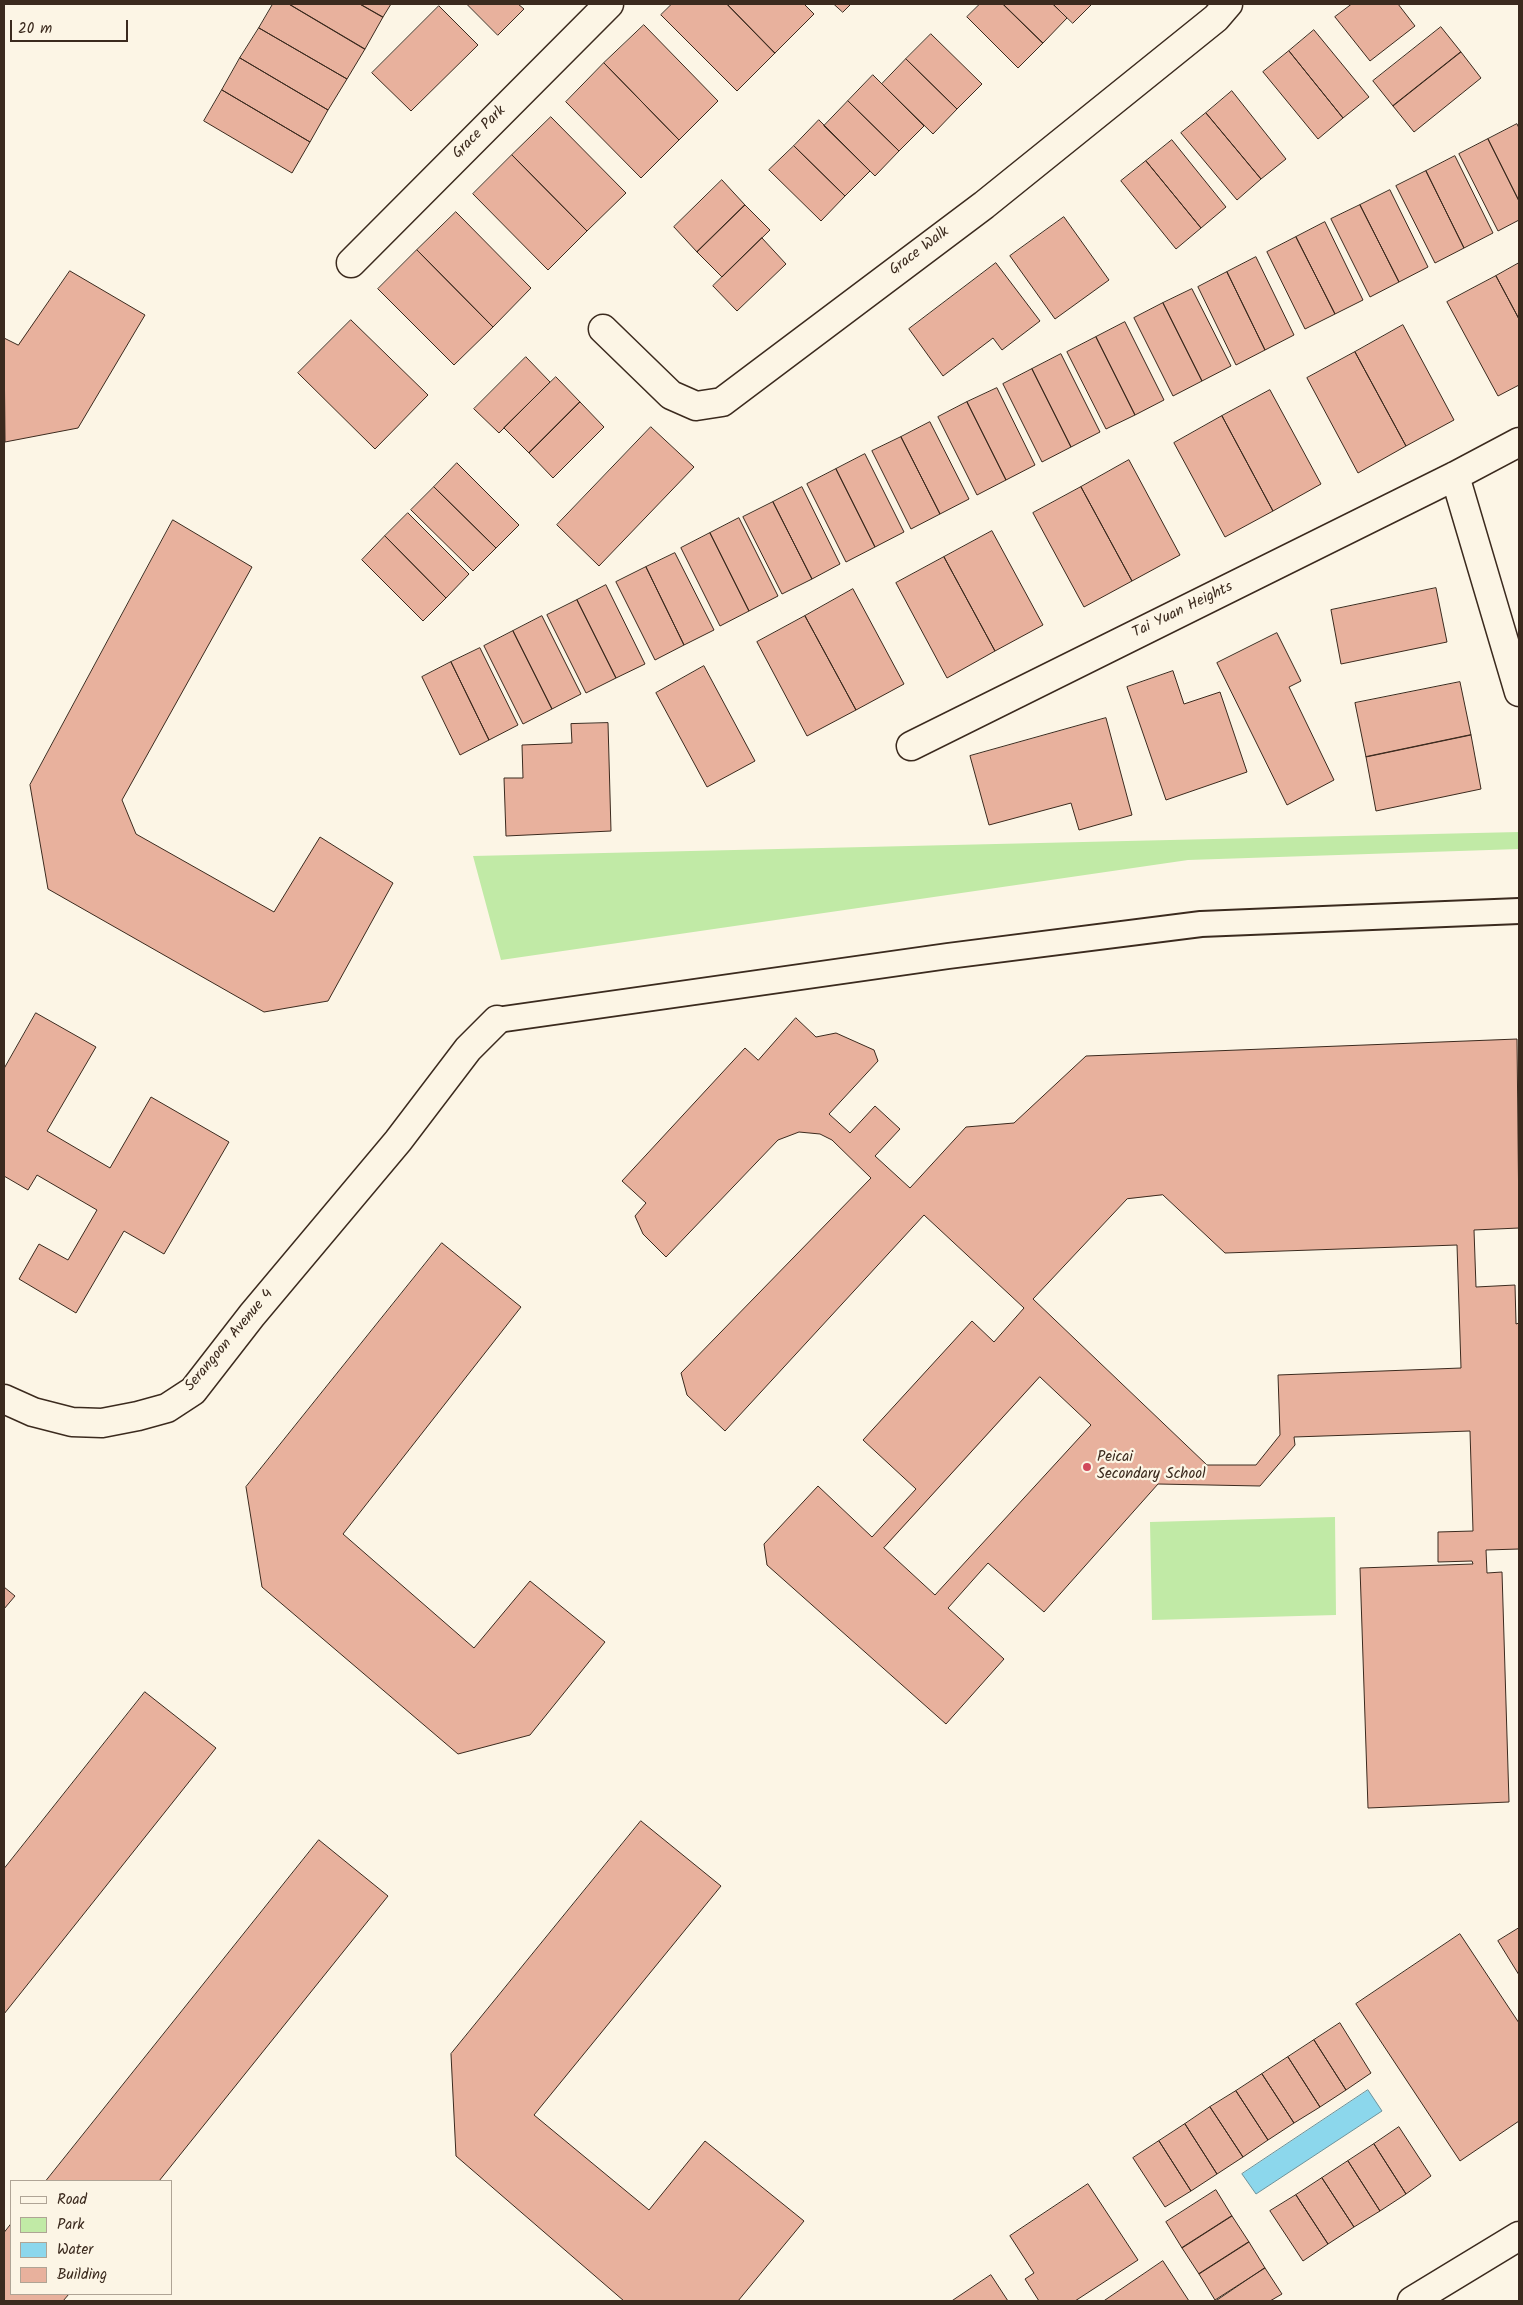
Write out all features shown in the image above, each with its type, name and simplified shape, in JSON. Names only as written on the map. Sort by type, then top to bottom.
[{"type":"street","name":"Grace Park","points":[[351,262],[609,4]]},
{"type":"street","name":"Grace Walk","points":[[603,329],[670,395],[696,406],[722,402],[984,205],[1216,18],[1228,4]]},
{"type":"street","name":"Tai Yuan Heights","points":[[910,746],[1455,476],[1519,442]]},
{"type":"street","points":[[1455,476],[1519,692]]},
{"type":"street","name":"Serangoon Avenue 4","points":[[4,1399],[33,1412],[72,1422],[102,1423],[166,1408],[192,1391],[258,1308],[398,1141],[468,1049],[497,1020]]},
{"type":"street","points":[[1412,2301],[1519,2236]]},
{"type":"lane","points":[[497,1020],[948,956],[1201,924],[1519,911]]},
{"type":"green space","points":[[1519,832],[1519,849],[1188,860],[501,960],[473,856]]},
{"type":"green space","points":[[1335,1517],[1336,1615],[1152,1620],[1150,1522]]},
{"type":"water","points":[[1368,2090],[1382,2111],[1256,2194],[1242,2174]]},
{"type":"building","points":[[273,4],[289,4],[365,49],[347,79],[259,28]]},
{"type":"building","points":[[289,4],[360,4],[383,17],[365,49]]},
{"type":"building","points":[[360,4],[391,4],[383,17]]},
{"type":"building","points":[[467,4],[518,4],[524,9],[498,35]]},
{"type":"building","points":[[672,4],[727,4],[775,53],[737,91],[661,15]]},
{"type":"building","points":[[727,4],[804,4],[814,14],[775,53]]},
{"type":"building","points":[[834,4],[851,4],[843,12]]},
{"type":"building","points":[[980,4],[1003,4],[1043,43],[1018,68],[967,17]]},
{"type":"building","points":[[1003,4],[1053,4],[1067,18],[1043,43]]},
{"type":"building","points":[[1053,4],[1092,4],[1073,23]]},
{"type":"building","points":[[1352,4],[1398,4],[1415,26],[1370,61],[1335,17]]},
{"type":"building","points":[[439,6],[478,45],[411,111],[372,73]]},
{"type":"building","points":[[644,25],[718,101],[679,140],[604,63]]},
{"type":"building","points":[[1441,27],[1461,52],[1393,106],[1373,81]]},
{"type":"building","points":[[259,28],[347,79],[328,110],[240,58]]},
{"type":"building","points":[[1314,30],[1369,97],[1343,118],[1289,51]]},
{"type":"building","points":[[931,34],[982,84],[957,109],[906,59]]},
{"type":"building","points":[[1289,51],[1343,118],[1318,139],[1263,72]]},
{"type":"building","points":[[1461,52],[1481,78],[1414,132],[1393,106]]},
{"type":"building","points":[[240,58],[328,110],[310,142],[222,90]]},
{"type":"building","points":[[906,59],[957,109],[933,134],[882,84]]},
{"type":"building","points":[[604,63],[679,140],[641,178],[566,102]]},
{"type":"building","points":[[873,75],[924,126],[899,151],[848,101]]},
{"type":"building","points":[[222,90],[310,142],[292,173],[204,121]]},
{"type":"building","points":[[1232,91],[1286,159],[1261,179],[1206,113]]},
{"type":"building","points":[[848,101],[899,151],[875,176],[824,126]]},
{"type":"building","points":[[1206,113],[1261,179],[1237,200],[1181,133]]},
{"type":"building","points":[[551,117],[626,193],[587,231],[512,155]]},
{"type":"building","points":[[819,120],[870,171],[845,196],[794,146]]},
{"type":"building","points":[[1517,124],[1519,128],[1519,201],[1488,139]]},
{"type":"building","points":[[1488,139],[1519,201],[1519,220],[1498,231],[1459,154]]},
{"type":"building","points":[[1172,140],[1226,207],[1201,228],[1146,161]]},
{"type":"building","points":[[794,146],[845,196],[821,221],[769,170]]},
{"type":"building","points":[[512,155],[587,231],[548,270],[473,194]]},
{"type":"building","points":[[1455,156],[1493,233],[1464,248],[1426,171]]},
{"type":"building","points":[[1146,161],[1201,228],[1176,249],[1121,181]]},
{"type":"building","points":[[1426,171],[1464,248],[1435,263],[1396,186]]},
{"type":"building","points":[[722,180],[745,205],[697,252],[674,227]]},
{"type":"building","points":[[1390,190],[1428,267],[1399,282],[1360,205]]},
{"type":"building","points":[[745,205],[770,230],[722,277],[697,252]]},
{"type":"building","points":[[1360,205],[1399,282],[1370,297],[1331,219]]},
{"type":"building","points":[[456,212],[531,288],[493,327],[417,250]]},
{"type":"building","points":[[1064,217],[1109,280],[1055,319],[1010,256]]},
{"type":"building","points":[[1325,222],[1363,300],[1335,314],[1296,237]]},
{"type":"building","points":[[1296,237],[1335,314],[1305,329],[1267,252]]},
{"type":"building","points":[[762,238],[786,264],[737,311],[713,286]]},
{"type":"building","points":[[417,250],[493,327],[454,365],[378,289]]},
{"type":"building","points":[[1256,257],[1294,335],[1265,350],[1227,272]]},
{"type":"building","points":[[996,263],[1040,321],[1002,350],[993,338],[943,376],[909,329]]},
{"type":"building","points":[[1519,263],[1519,319],[1496,276]]},
{"type":"building","points":[[70,271],[145,315],[78,428],[5,442],[4,338],[18,345]]},
{"type":"building","points":[[1227,272],[1265,350],[1236,365],[1198,287]]},
{"type":"building","points":[[1496,276],[1519,319],[1519,385],[1498,396],[1447,302]]},
{"type":"building","points":[[1192,289],[1231,366],[1202,381],[1163,303]]},
{"type":"building","points":[[1163,303],[1202,381],[1173,396],[1134,318]]},
{"type":"building","points":[[351,320],[428,395],[375,449],[298,373]]},
{"type":"building","points":[[1125,322],[1164,400],[1135,415],[1096,337]]},
{"type":"building","points":[[1403,325],[1454,420],[1406,446],[1355,352]]},
{"type":"building","points":[[1096,337],[1135,415],[1106,429],[1067,352]]},
{"type":"building","points":[[1355,352],[1406,446],[1358,473],[1307,378]]},
{"type":"building","points":[[1061,354],[1100,432],[1071,447],[1032,369]]},
{"type":"building","points":[[526,357],[550,382],[499,433],[474,409]]},
{"type":"building","points":[[1032,369],[1071,447],[1042,462],[1003,384]]},
{"type":"building","points":[[556,377],[580,402],[529,453],[504,428]]},
{"type":"building","points":[[997,388],[1035,465],[1006,480],[967,402]]},
{"type":"building","points":[[1270,390],[1321,484],[1273,511],[1222,416]]},
{"type":"building","points":[[580,402],[604,427],[553,478],[529,453]]},
{"type":"building","points":[[967,402],[1006,480],[977,495],[938,417]]},
{"type":"building","points":[[1222,416],[1273,511],[1225,537],[1174,443]]},
{"type":"building","points":[[930,422],[969,499],[940,514],[901,437]]},
{"type":"building","points":[[651,427],[694,467],[599,566],[557,525]]},
{"type":"building","points":[[901,437],[940,514],[911,529],[872,451]]},
{"type":"building","points":[[865,454],[904,532],[875,547],[836,469]]},
{"type":"building","points":[[1129,460],[1180,555],[1132,581],[1081,487]]},
{"type":"building","points":[[457,463],[519,525],[496,548],[434,487]]},
{"type":"building","points":[[836,469],[875,547],[846,562],[807,484]]},
{"type":"building","points":[[434,487],[496,548],[473,571],[411,510]]},
{"type":"building","points":[[802,487],[840,564],[812,579],[773,502]]},
{"type":"building","points":[[1081,487],[1132,581],[1084,607],[1033,513]]},
{"type":"building","points":[[773,502],[812,579],[782,594],[743,517]]},
{"type":"building","points":[[408,513],[469,574],[446,598],[385,536]]},
{"type":"building","points":[[739,518],[778,596],[749,611],[710,533]]},
{"type":"building","points":[[173,520],[252,567],[122,800],[136,834],[274,912],[320,837],[393,883],[328,1001],[264,1012],[48,889],[30,785]]},
{"type":"building","points":[[992,531],[1043,625],[995,651],[944,557]]},
{"type":"building","points":[[710,533],[749,611],[720,626],[681,548]]},
{"type":"building","points":[[385,536],[446,598],[423,621],[362,560]]},
{"type":"building","points":[[675,553],[714,630],[684,645],[646,567]]},
{"type":"building","points":[[944,557],[995,651],[947,678],[896,583]]},
{"type":"building","points":[[646,567],[684,645],[655,660],[616,582]]},
{"type":"building","points":[[606,585],[645,664],[616,678],[577,600]]},
{"type":"building","points":[[1436,588],[1447,642],[1341,664],[1331,610]]},
{"type":"building","points":[[853,589],[904,684],[856,710],[805,616]]},
{"type":"building","points":[[577,600],[616,678],[586,693],[547,615]]},
{"type":"building","points":[[542,616],[581,694],[552,709],[513,631]]},
{"type":"building","points":[[805,616],[856,710],[807,736],[757,642]]},
{"type":"building","points":[[513,631],[552,709],[523,724],[484,646]]},
{"type":"building","points":[[1277,633],[1301,681],[1289,687],[1334,780],[1287,805],[1217,663]]},
{"type":"building","points":[[480,648],[518,725],[489,740],[451,662]]},
{"type":"building","points":[[451,662],[489,740],[460,755],[422,677]]},
{"type":"building","points":[[704,666],[755,761],[707,787],[656,693]]},
{"type":"building","points":[[1173,671],[1184,704],[1220,692],[1247,772],[1166,800],[1127,687]]},
{"type":"building","points":[[1460,682],[1471,735],[1366,757],[1355,703]]},
{"type":"building","points":[[1106,718],[1132,815],[1079,830],[1071,803],[989,825],[970,756]]},
{"type":"building","points":[[608,723],[611,831],[506,836],[504,778],[523,778],[522,745],[572,743],[571,724]]},
{"type":"building","points":[[1471,735],[1481,789],[1376,811],[1366,757]]},
{"type":"building","points":[[36,1013],[96,1047],[47,1131],[110,1168],[151,1097],[229,1142],[164,1254],[124,1231],[76,1313],[19,1279],[39,1244],[68,1260],[97,1210],[37,1175],[28,1190],[4,1176],[4,1069]]},
{"type":"building","points":[[796,1018],[816,1037],[836,1033],[874,1050],[878,1061],[829,1114],[850,1133],[875,1106],[900,1129],[875,1156],[910,1188],[966,1127],[1014,1123],[1086,1056],[1517,1039],[1519,1228],[1474,1230],[1476,1287],[1515,1285],[1516,1324],[1519,1323],[1519,1549],[1486,1550],[1487,1573],[1502,1572],[1509,1802],[1368,1808],[1360,1568],[1473,1564],[1472,1561],[1438,1562],[1438,1532],[1473,1531],[1470,1431],[1294,1437],[1295,1445],[1260,1486],[1158,1484],[1044,1612],[988,1563],[948,1608],[1004,1659],[946,1724],[767,1565],[764,1544],[818,1486],[872,1537],[916,1489],[863,1440],[972,1321],[994,1342],[1024,1308],[924,1215],[725,1431],[687,1395],[681,1373],[871,1178],[832,1140],[820,1134],[799,1132],[778,1140],[666,1257],[643,1234],[635,1216],[646,1203],[622,1181],[745,1048],[758,1060]],"holes":[[[1163,1195],[1225,1253],[1457,1245],[1461,1368],[1278,1375],[1280,1435],[1256,1465],[1207,1465],[1033,1299],[1127,1199]],[[1040,1377],[1091,1425],[935,1595],[884,1548]]]},
{"type":"building","points":[[442,1243],[521,1307],[343,1534],[474,1648],[530,1581],[605,1642],[530,1735],[458,1754],[262,1587],[246,1487]]},
{"type":"building","points":[[4,1587],[15,1596],[4,1609]]},
{"type":"building","points":[[145,1692],[216,1748],[4,2014],[4,1869]]},
{"type":"building","points":[[641,1821],[721,1886],[534,2115],[649,2210],[705,2141],[804,2221],[738,2301],[624,2301],[456,2156],[451,2054]]},
{"type":"building","points":[[319,1840],[388,1896],[160,2180],[47,2180]]},
{"type":"building","points":[[1519,1928],[1519,1975],[1498,1941]]},
{"type":"building","points":[[1460,1934],[1519,2023],[1519,2121],[1460,2161],[1356,2004]]},
{"type":"building","points":[[1340,2023],[1371,2073],[1346,2090],[1314,2040]]},
{"type":"building","points":[[1314,2040],[1346,2090],[1320,2107],[1288,2057]]},
{"type":"building","points":[[1288,2057],[1320,2107],[1294,2123],[1262,2074]]},
{"type":"building","points":[[1262,2074],[1294,2123],[1268,2140],[1236,2091]]},
{"type":"building","points":[[1236,2091],[1268,2140],[1243,2157],[1210,2107]]},
{"type":"building","points":[[1210,2107],[1243,2157],[1217,2174],[1185,2124]]},
{"type":"building","points":[[1185,2124],[1217,2174],[1191,2191],[1159,2141]]},
{"type":"building","points":[[1399,2127],[1431,2176],[1406,2194],[1374,2144]]},
{"type":"building","points":[[1159,2141],[1191,2191],[1165,2207],[1133,2158]]},
{"type":"building","points":[[1374,2144],[1406,2194],[1380,2211],[1348,2161]]},
{"type":"building","points":[[1348,2161],[1380,2211],[1354,2227],[1322,2178]]},
{"type":"building","points":[[1322,2178],[1354,2227],[1328,2244],[1296,2195]]},
{"type":"building","points":[[1088,2184],[1138,2260],[1075,2301],[1039,2301],[1025,2279],[1034,2273],[1010,2236]]},
{"type":"building","points":[[1216,2190],[1232,2216],[1182,2248],[1166,2222]]},
{"type":"building","points":[[1296,2195],[1328,2244],[1303,2261],[1270,2211]]},
{"type":"building","points":[[1232,2216],[1249,2242],[1199,2274],[1182,2248]]},
{"type":"building","points":[[10,2225],[10,2295],[68,2295],[63,2301],[4,2301],[4,2233]]},
{"type":"building","points":[[1249,2242],[1265,2268],[1215,2300],[1199,2274]]},
{"type":"building","points":[[1163,2261],[1189,2301],[1104,2301]]},
{"type":"building","points":[[1265,2268],[1282,2294],[1270,2301],[1216,2301]]},
{"type":"building","points":[[991,2275],[1008,2301],[952,2301]]},
{"type":"place","name":"Peicai Secondary School","points":[[1087,1467]]}]
